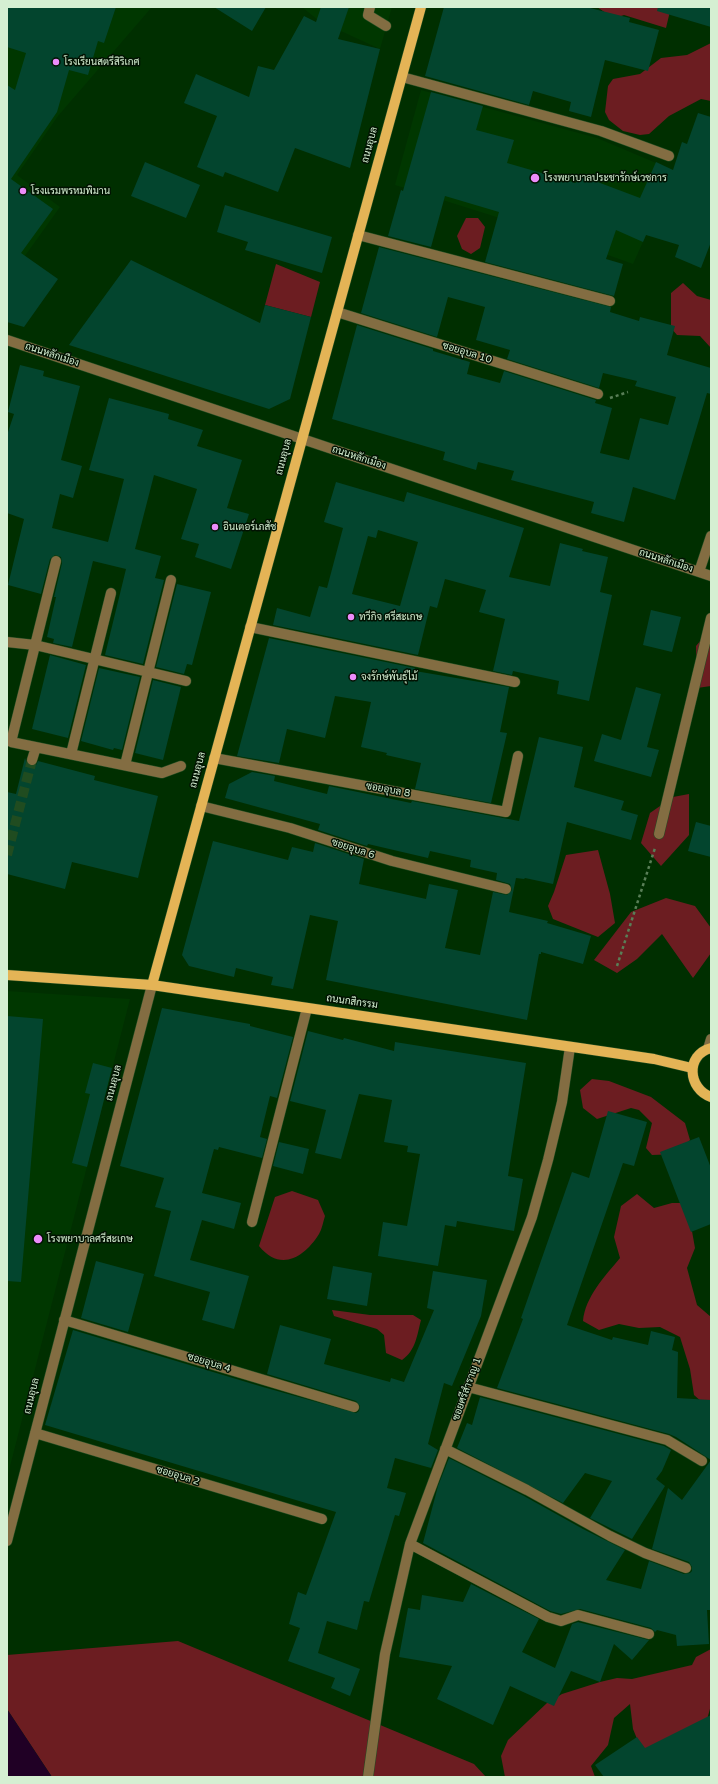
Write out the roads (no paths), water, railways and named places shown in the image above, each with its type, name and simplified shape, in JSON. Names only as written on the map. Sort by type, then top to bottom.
[{"type":"main road","name":"ถนนอุบล","points":[[152,985],[421,7]]},
{"type":"main road","name":"ถนนกสิกรรม","points":[[7,975],[152,985],[570,1046],[654,1059],[692,1068]]},
{"type":"main road","points":[[710,1045],[697,1056],[692,1068],[692,1075],[696,1086],[705,1095],[711,1097]]},
{"type":"street","points":[[370,7],[368,15],[386,26]]},
{"type":"street","points":[[402,77],[602,131],[669,156]]},
{"type":"street","points":[[358,235],[610,302]]},
{"type":"street","name":"ซอยอุบล 10","points":[[337,312],[598,394]]},
{"type":"street","name":"ถนนหลักเมือง","points":[[7,340],[711,576]]},
{"type":"street","points":[[699,572],[711,536]]},
{"type":"street","points":[[56,560],[11,742],[162,773],[182,766]]},
{"type":"street","points":[[125,765],[171,580]]},
{"type":"street","points":[[71,754],[111,593]]},
{"type":"street","points":[[659,834],[711,618]]},
{"type":"street","points":[[250,627],[515,682]]},
{"type":"street","points":[[7,642],[35,646],[186,681]]},
{"type":"street","points":[[32,760],[36,747]]},
{"type":"street","name":"ซอยอุบล 8","points":[[214,758],[506,812],[518,756]]},
{"type":"street","name":"ซอยอุบล 6","points":[[201,806],[290,828],[392,861],[506,889]]},
{"type":"street","name":"ถนนอุบล","points":[[7,1541],[152,985]]},
{"type":"street","points":[[252,1222],[307,1008]]},
{"type":"street","name":"ซอยศรีสำราญ 1","points":[[368,1777],[385,1654],[410,1544],[532,1217],[560,1110],[570,1046]]},
{"type":"street","name":"ซอยอุบล 4","points":[[64,1320],[354,1407]]},
{"type":"street","points":[[468,1387],[667,1440],[702,1461]]},
{"type":"street","name":"ซอยอุบล 2","points":[[34,1433],[69,1448],[322,1520]]},
{"type":"street","points":[[445,1449],[527,1490],[644,1553],[686,1568]]},
{"type":"street","points":[[410,1544],[548,1617],[561,1621],[578,1615],[649,1634]]},
{"type":"tunnel","points":[[7,855],[32,760]]},
{"type":"place","name":"โรงเรียนสตรีสิริเกศ","points":[[56,62]]},
{"type":"place","name":"โรงพยาบาลประชารักษ์เวชการ","points":[[535,178]]},
{"type":"place","name":"โรงแรมพรหมพิมาน","points":[[23,191]]},
{"type":"place","name":"อินเตอร์เภสัช","points":[[215,527]]},
{"type":"place","name":"ทวีกิจ ศรีสะเกษ","points":[[351,617]]},
{"type":"place","name":"จงรักษ์พันธุ์ไม้","points":[[353,677]]},
{"type":"place","name":"โรงพยาบาลศรีสะเกษ","points":[[38,1239]]}]
